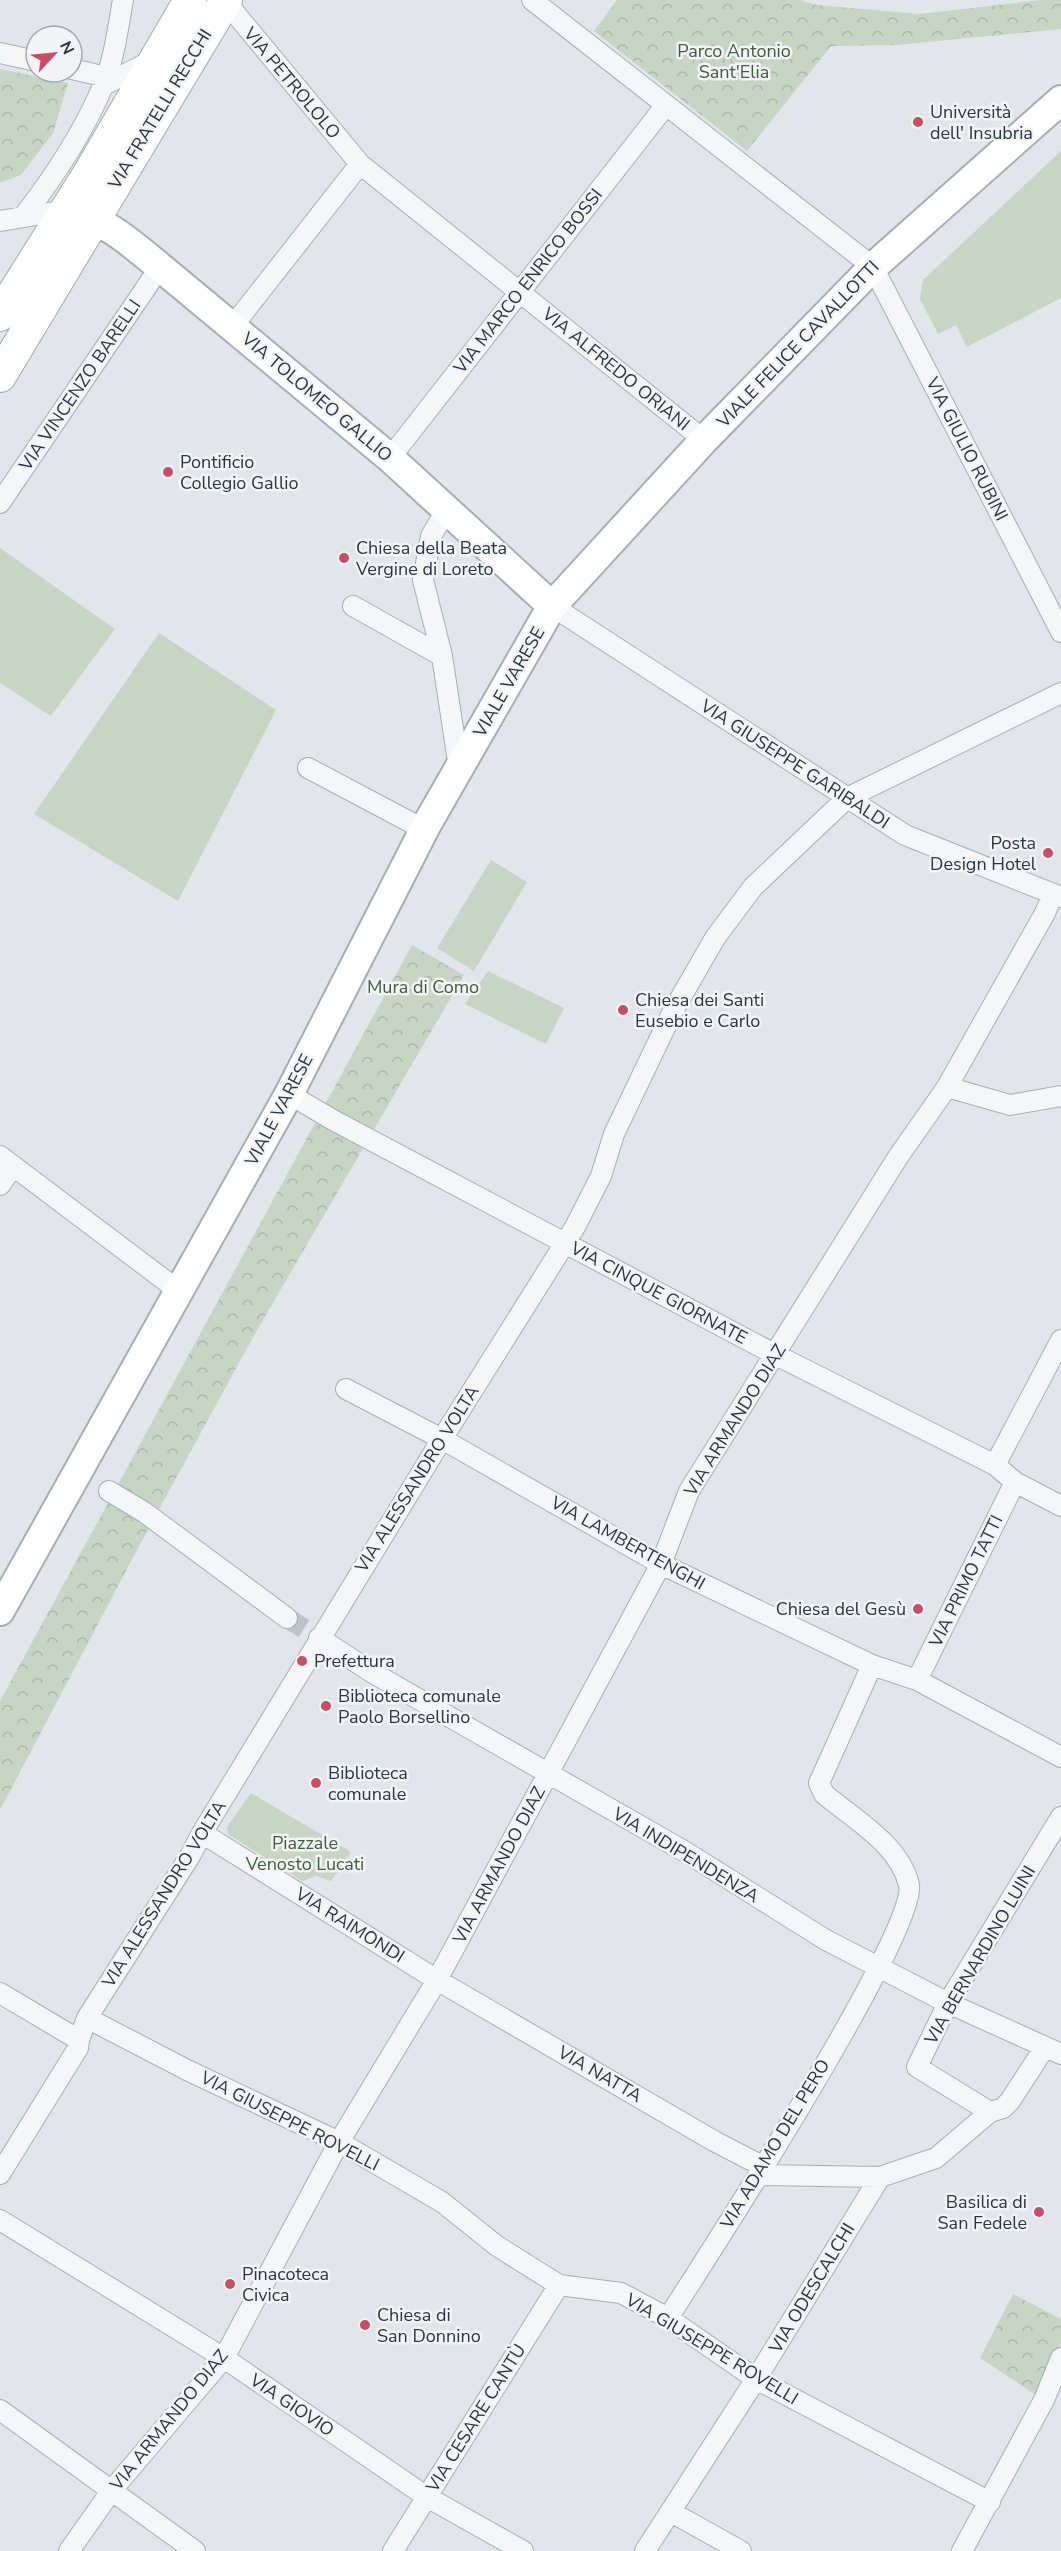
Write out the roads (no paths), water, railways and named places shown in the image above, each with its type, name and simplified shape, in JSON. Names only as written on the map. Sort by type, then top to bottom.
[{"type":"main road","name":"VIA FRATELLI RECCHI","points":[[80,214],[153,60],[190,0]]},
{"type":"main road","name":"VIA FRATELLI RECCHI","points":[[80,214],[225,1]]},
{"type":"main road","points":[[0,315],[80,214]]},
{"type":"main road","points":[[0,376],[80,214]]},
{"type":"street","points":[[23,217],[56,172],[105,81],[118,31],[123,0]]},
{"type":"street","points":[[532,0],[873,267]]},
{"type":"street","name":"VIA PETROLOLO","points":[[225,1],[360,164]]},
{"type":"street","points":[[0,53],[24,58]]},
{"type":"street","points":[[84,73],[105,81],[153,60]]},
{"type":"street","name":"VIALE FELICE CAVALLOTTI","points":[[552,606],[704,440],[873,267],[1061,100]]},
{"type":"street","name":"VIA MARCO ENRICO BOSSI","points":[[390,458],[666,105]]},
{"type":"street","points":[[232,327],[360,164]]},
{"type":"street","name":"VIA ALFREDO ORIANI","points":[[360,164],[704,440]]},
{"type":"street","points":[[0,221],[23,217],[80,214]]},
{"type":"street","name":"VIA TOLOMEO GALLIO","points":[[80,214],[123,237],[390,458],[552,606]]},
{"type":"street","name":"VIA VINCENZO BARELLI","points":[[0,503],[160,267]]},
{"type":"street","name":"VIA GIULIO RUBINI","points":[[873,267],[1061,632]]},
{"type":"street","points":[[447,509],[431,536],[423,580],[442,656],[459,768]]},
{"type":"street","points":[[353,606],[442,656]]},
{"type":"street","name":"VIALE VARESE","points":[[0,1611],[289,1094],[425,830],[552,606]]},
{"type":"street","name":"VIA GIUSEPPE GARIBALDI","points":[[552,606],[905,835],[1058,894]]},
{"type":"street","name":"VIA ALESSANDRO VOLTA","points":[[0,2174],[78,2048],[87,2018],[190,1856],[319,1638],[575,1227],[601,1176],[614,1134],[673,1011],[715,938],[753,887],[847,798],[1061,693]]},
{"type":"street","points":[[308,768],[425,830]]},
{"type":"street","name":"VIA ARMANDO DIAZ","points":[[69,2551],[112,2490],[224,2358],[339,2142],[437,1980],[548,1775],[661,1564],[689,1491],[898,1157],[947,1087],[1058,894]]},
{"type":"street","points":[[947,1087],[1010,1105],[1061,1096]]},
{"type":"street","name":"VIA CINQUE GIORNATE","points":[[289,1094],[333,1120],[776,1355],[995,1465],[1015,1482],[1061,1506]]},
{"type":"street","points":[[0,1185],[6,1161],[179,1291]]},
{"type":"street","points":[[995,1465],[1061,1340]]},
{"type":"street","name":"VIA LAMBERTENGHI","points":[[346,1389],[442,1439],[661,1564],[872,1665],[917,1680],[1061,1757]]},
{"type":"street","name":"VIA PRIMO TATTI","points":[[917,1680],[1015,1482]]},
{"type":"street","points":[[110,1491],[144,1512],[287,1618]]},
{"type":"street","name":"VIA INDIPENDENZA","points":[[319,1638],[372,1673],[684,1851],[826,1940],[948,2003],[1053,2051]]},
{"type":"street","name":"VIA ADAMO DEL PERO","points":[[668,2318],[761,2171],[879,1968],[910,1900],[910,1886],[900,1862],[886,1845],[824,1794],[819,1783],[872,1665]]},
{"type":"street","name":"VIA BERNARDINO LUINI","points":[[990,2112],[917,2067],[948,2003],[1061,1817]]},
{"type":"street","name":"VIA RAIMONDI","points":[[202,1833],[437,1980]]},
{"type":"street","name":"VIA NATTA","points":[[437,1980],[714,2140],[761,2171],[880,2177],[936,2158],[990,2112],[1003,2108],[1053,2051]]},
{"type":"street","points":[[0,1994],[79,2040]]},
{"type":"street","name":"VIA GIUSEPPE ROVELLI","points":[[87,2018],[188,2070],[339,2142],[442,2202],[497,2246],[559,2285],[621,2293],[668,2318],[756,2379],[990,2502]]},
{"type":"street","name":"VIA ODESCALCHI","points":[[645,2551],[756,2379],[880,2177]]},
{"type":"street","name":"VIA GIOVIO","points":[[0,2220],[224,2358],[427,2497],[523,2551]]},
{"type":"street","name":"VIA CESARE CANTÙ","points":[[393,2551],[559,2285]]},
{"type":"street","points":[[962,2551],[1044,2400],[1061,2358]]},
{"type":"street","points":[[0,2410],[195,2551]]},
{"type":"street","points":[[671,2512],[741,2551]]},
{"type":"tunnel","points":[[287,1618],[319,1638]]},
{"type":"place","name":"Università dell' Insubria","points":[[918,122]]},
{"type":"place","name":"Pontificio Collegio Gallio","points":[[168,472]]},
{"type":"place","name":"Chiesa della Beata Vergine di Loreto","points":[[344,558]]},
{"type":"place","name":"Posta Design Hotel","points":[[1048,853]]},
{"type":"place","name":"Chiesa dei Santi Eusebio e Carlo","points":[[623,1010]]},
{"type":"place","name":"Chiesa del Gesù","points":[[918,1609]]},
{"type":"place","name":"Prefettura","points":[[302,1661]]},
{"type":"place","name":"Biblioteca comunale Paolo Borsellino","points":[[326,1706]]},
{"type":"place","name":"Biblioteca comunale","points":[[316,1783]]},
{"type":"place","name":"Basilica di San Fedele","points":[[1039,2212]]},
{"type":"place","name":"Pinacoteca Civica","points":[[230,2284]]},
{"type":"place","name":"Chiesa di San Donnino","points":[[365,2325]]},
{"type":"park label","name":"Parco Antonio Sant'Elia","points":[[734,61]]},
{"type":"park label","name":"Mura di Como","points":[[423,987]]},
{"type":"park label","name":"Piazzale Venosto Lucati","points":[[305,1853]]}]
